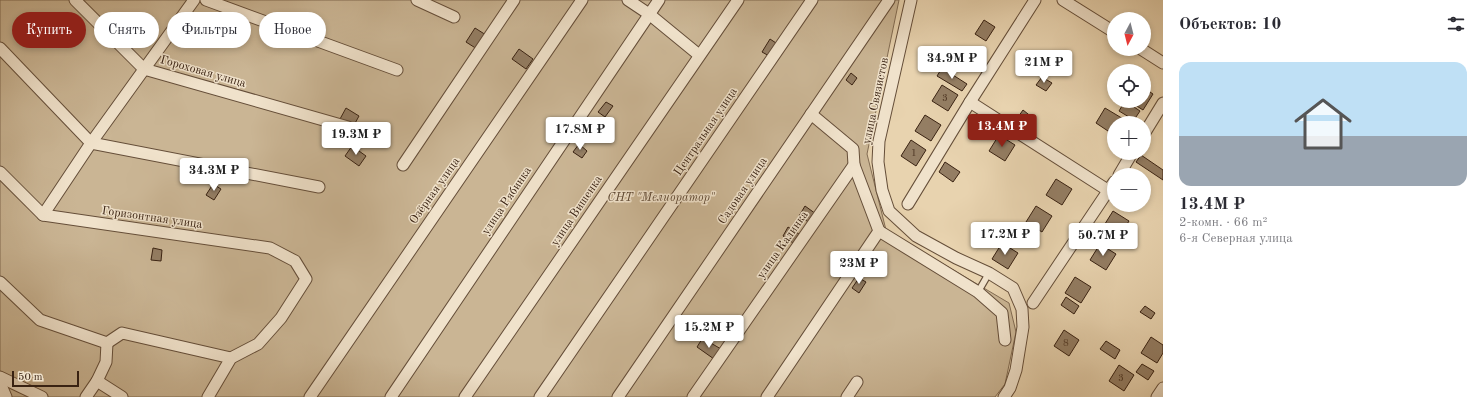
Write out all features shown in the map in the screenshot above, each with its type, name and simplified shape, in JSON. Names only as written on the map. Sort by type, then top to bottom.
[{"type":"street","name":"Гороховая улица","points":[[75,0],[144,69],[348,127]]},
{"type":"street","points":[[0,172],[43,215],[91,143],[194,0]]},
{"type":"street","points":[[206,0],[397,70]]},
{"type":"street","points":[[417,0],[454,17]]},
{"type":"street","points":[[403,165],[514,0]]},
{"type":"street","name":"Озёрная улица","points":[[310,397],[582,0]]},
{"type":"street","points":[[628,0],[649,14],[699,55]]},
{"type":"street","name":"улица Рябинка","points":[[391,397],[659,0]]},
{"type":"street","name":"улица Вишенка","points":[[465,397],[738,0]]},
{"type":"street","name":"Центральная улица","points":[[540,397],[812,0]]},
{"type":"street","name":"Садовая улица","points":[[618,397],[889,0]]},
{"type":"street","name":"улица Связистов","points":[[911,0],[879,141],[878,162],[882,190],[888,211],[916,236],[956,258],[988,273],[1013,288],[1022,309],[1023,327],[1016,370],[1010,388],[1004,397]]},
{"type":"street","points":[[908,204],[970,102],[1035,0]]},
{"type":"street","points":[[1063,0],[1107,28]]},
{"type":"street","points":[[0,48],[91,143],[319,188]]},
{"type":"street","points":[[1151,55],[1163,63]]},
{"type":"street","points":[[970,102],[1107,183]]},
{"type":"street","points":[[1151,123],[1163,103]]},
{"type":"street","points":[[811,114],[853,149],[854,165],[878,231],[978,292],[1002,313],[1005,340]]},
{"type":"street","name":"улица Калинка","points":[[693,397],[854,165]]},
{"type":"street","points":[[1033,303],[1107,193]]},
{"type":"street","name":"Горизонтная улица","points":[[43,215],[270,248],[295,261],[306,279],[282,318],[258,344],[231,358]]},
{"type":"street","points":[[767,397],[878,231]]},
{"type":"street","points":[[0,282],[40,320],[107,343]]},
{"type":"street","points":[[107,343],[122,333],[231,358],[208,397]]},
{"type":"street","points":[[86,397],[106,362],[107,343]]},
{"type":"street","points":[[0,377],[42,397]]},
{"type":"street","points":[[97,380],[122,397]]},
{"type":"street","points":[[847,397],[857,382]]},
{"type":"street","points":[[0,383],[6,397]]},
{"type":"street","points":[[1157,397],[1163,388]]},
{"type":"lane","points":[[978,292],[988,273]]},
{"type":"green space","name":"СНТ \"Мелиоратор\"","points":[[0,0],[899,0],[867,154],[886,230],[1009,303],[1016,332],[1005,384],[995,397],[0,397]]},
{"type":"building","points":[[984,20],[995,27],[986,41],[975,34]]},
{"type":"building","points":[[475,28],[486,35],[477,49],[466,42]]},
{"type":"building","points":[[770,39],[779,45],[771,57],[762,52]]},
{"type":"building","points":[[519,49],[533,59],[526,69],[512,59]]},
{"type":"building","points":[[942,68],[967,84],[962,91],[937,76]]},
{"type":"building","points":[[851,73],[857,78],[852,85],[846,80]]},
{"type":"building","points":[[1042,77],[1052,83],[1046,91],[1036,85]]},
{"type":"building","points":[[942,85],[958,95],[948,111],[932,101]]},
{"type":"building","points":[[606,102],[613,106],[605,117],[598,112]]},
{"type":"building","points":[[346,108],[359,116],[353,127],[340,119]]},
{"type":"building","points":[[1105,108],[1118,116],[1107,116],[1107,130],[1096,123]]},
{"type":"building","points":[[1121,108],[1136,108],[1140,111],[1137,116],[1127,116],[1119,111]]},
{"type":"building","points":[[1023,110],[1033,118],[1027,127],[1016,120]]},
{"type":"building","points":[[925,115],[941,125],[931,141],[915,131]]},
{"type":"building","points":[[999,135],[1015,145],[1005,161],[989,151]]},
{"type":"building","points":[[911,140],[926,150],[916,166],[901,156]]},
{"type":"building","points":[[579,144],[587,151],[582,158],[573,152]]},
{"type":"building","points":[[352,146],[366,156],[359,166],[345,156]]},
{"type":"building","points":[[1137,160],[1148,160],[1163,170],[1163,180],[1151,172],[1151,168],[1145,168],[1136,162]]},
{"type":"building","points":[[945,162],[960,172],[953,182],[939,172]]},
{"type":"building","points":[[1056,179],[1072,189],[1062,205],[1046,195]]},
{"type":"building","points":[[213,184],[221,189],[214,200],[206,195]]},
{"type":"building","points":[[805,206],[816,214],[810,223],[799,216]]},
{"type":"building","points":[[1036,206],[1052,216],[1042,232],[1026,222]]},
{"type":"building","points":[[1112,212],[1129,221],[1119,237],[1103,227]]},
{"type":"building","points":[[788,227],[799,234],[793,243],[783,236]]},
{"type":"building","points":[[1002,243],[1018,253],[1008,269],[992,259]]},
{"type":"building","points":[[1100,244],[1116,254],[1106,270],[1090,260]]},
{"type":"building","points":[[153,248],[162,250],[161,261],[151,260]]},
{"type":"building","points":[[1075,277],[1091,287],[1081,303],[1065,293]]},
{"type":"building","points":[[859,278],[866,282],[859,293],[852,288]]},
{"type":"building","points":[[1066,297],[1079,306],[1074,314],[1061,305]]},
{"type":"building","points":[[1145,306],[1155,313],[1151,319],[1140,312]]},
{"type":"building","points":[[1064,330],[1079,340],[1069,356],[1054,346]]},
{"type":"building","points":[[1151,337],[1163,345],[1163,353],[1157,363],[1141,353]]},
{"type":"building","points":[[702,339],[721,349],[714,359],[697,347]]},
{"type":"building","points":[[1106,341],[1120,350],[1115,359],[1100,349]]},
{"type":"building","points":[[1142,364],[1154,371],[1148,380],[1136,372]]},
{"type":"building","points":[[1119,365],[1134,375],[1124,391],[1109,381]]}]
